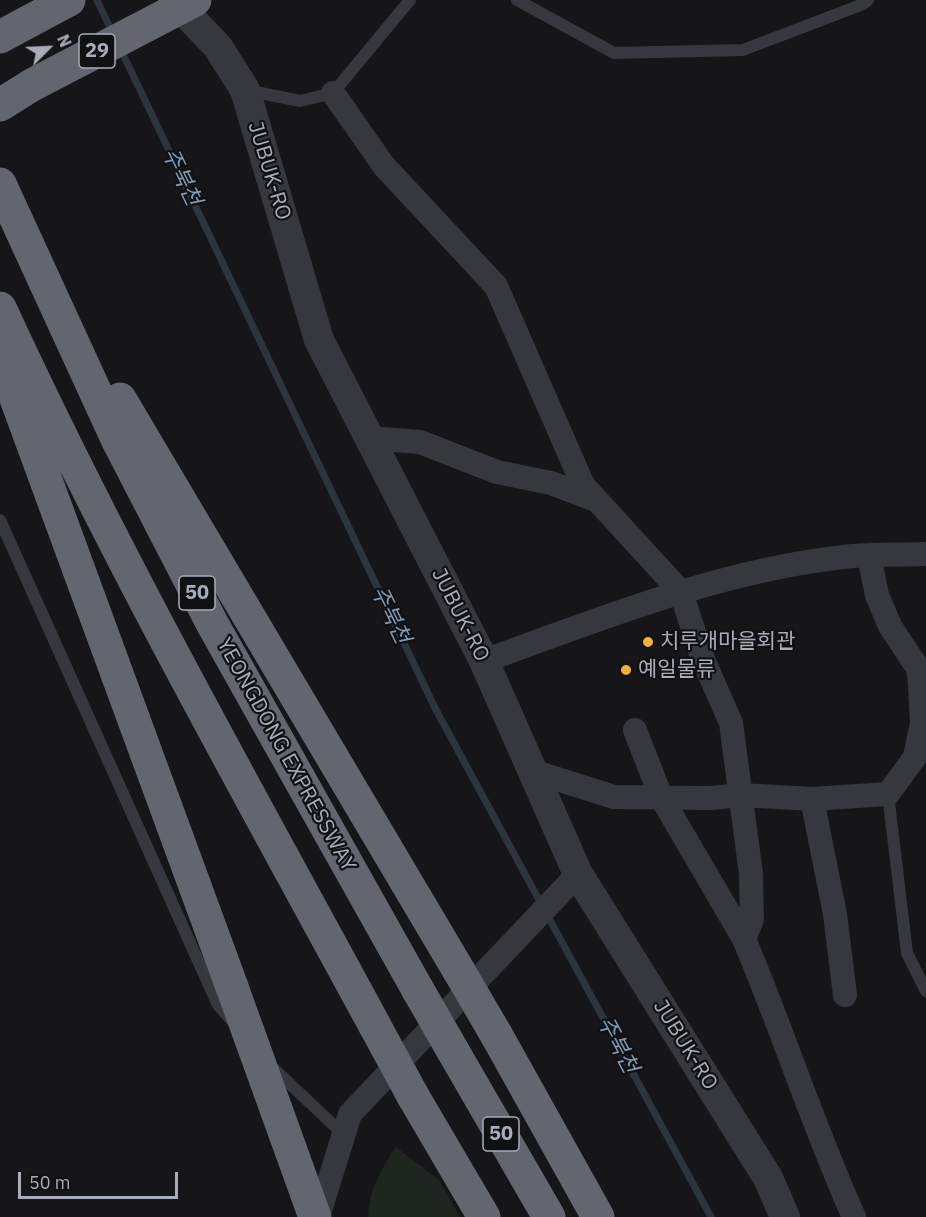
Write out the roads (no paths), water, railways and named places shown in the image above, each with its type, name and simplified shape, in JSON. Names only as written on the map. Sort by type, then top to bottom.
[{"type":"highway","points":[[0,37],[69,0]]},
{"type":"highway","name":"29","points":[[0,105],[32,85],[195,0]]},
{"type":"highway","name":"YEONGDONG EXPRESSWAY","points":[[0,183],[118,441],[213,625],[418,990],[549,1217]]},
{"type":"highway","points":[[23,237],[459,971],[598,1217]]},
{"type":"highway","name":"50","points":[[0,308],[52,421],[152,615],[413,1096],[484,1217]]},
{"type":"highway","points":[[0,355],[316,1217]]},
{"type":"street","name":"JUBUK-RO","points":[[173,0],[218,47],[245,90],[319,340],[484,661],[535,772],[570,883],[768,1178],[785,1217]]},
{"type":"street","points":[[333,93],[384,166],[496,286],[583,485],[681,592],[702,657],[731,723],[752,897],[752,919],[744,939]]},
{"type":"street","points":[[369,438],[420,442],[498,472],[551,483],[597,500]]},
{"type":"street","points":[[484,661],[681,592],[800,564],[869,556],[926,554]]},
{"type":"street","points":[[535,772],[614,796],[712,798],[741,795],[812,799],[888,794],[915,758],[922,723],[919,670],[890,626],[877,595],[869,556]]},
{"type":"street","points":[[635,730],[661,797],[744,939],[781,1026],[819,1139],[854,1217]]},
{"type":"street","points":[[812,799],[835,914],[845,995]]},
{"type":"street","points":[[316,1217],[350,1114],[570,883]]},
{"type":"lane","points":[[245,90],[300,101],[333,93],[410,0]]},
{"type":"lane","points":[[517,0],[614,52],[743,50],[861,5],[868,0]]},
{"type":"lane","points":[[0,520],[218,1005],[279,1075],[343,1134]]},
{"type":"lane","points":[[888,794],[906,953],[926,991]]},
{"type":"waterway","name":"주북천","points":[[97,0],[113,34]]},
{"type":"waterway","name":"주북천","points":[[121,50],[435,708],[711,1217]]},
{"type":"place","name":"치루개마을회관","points":[[648,642]]},
{"type":"place","name":"예일물류","points":[[626,670]]}]
